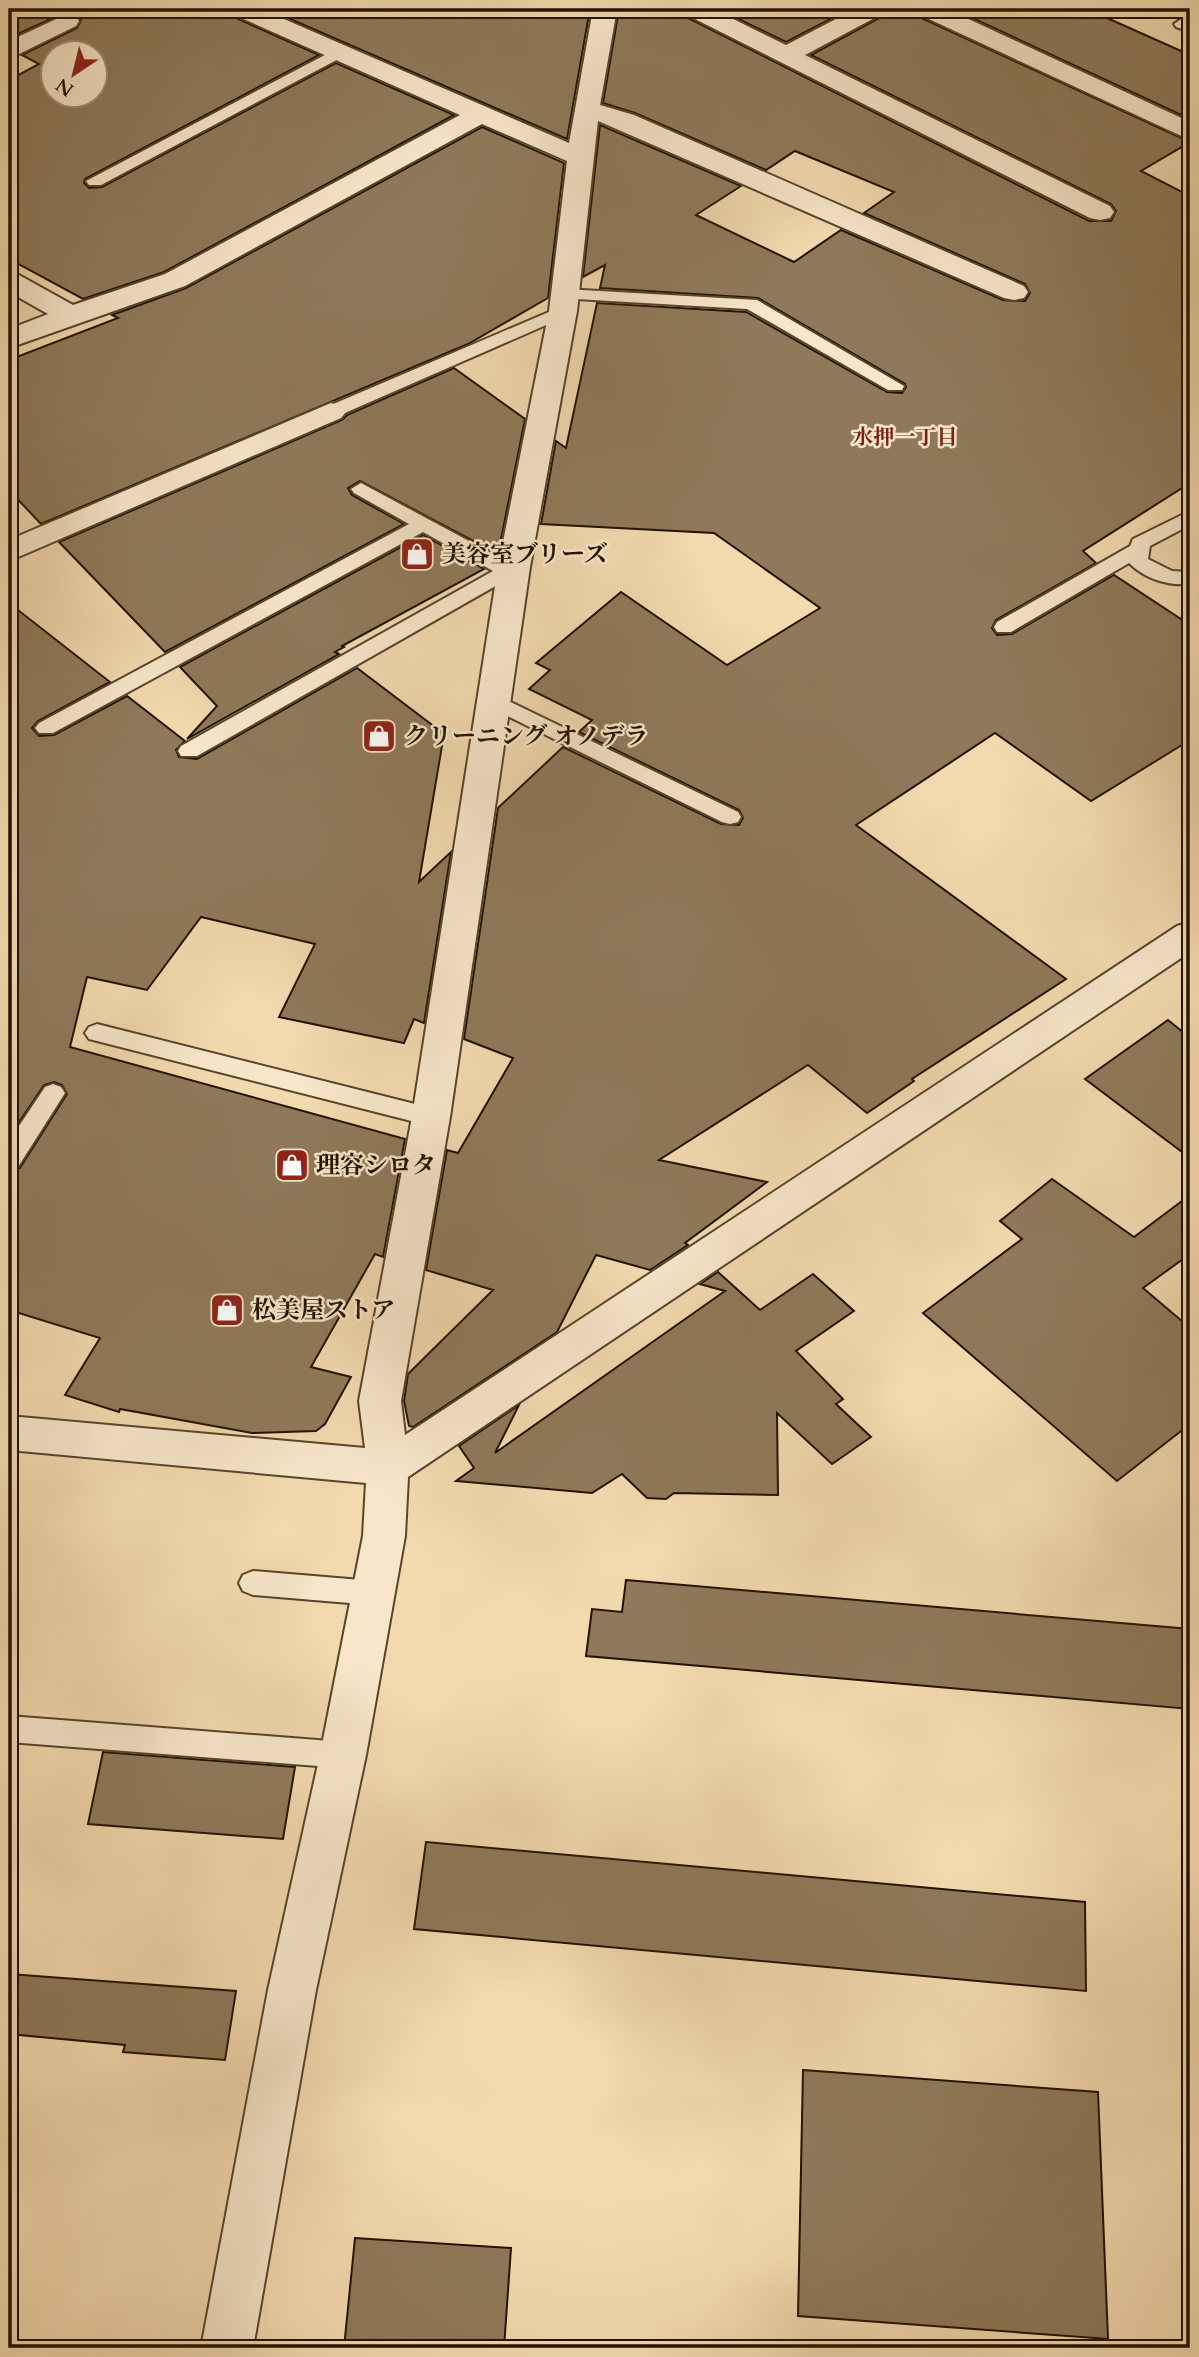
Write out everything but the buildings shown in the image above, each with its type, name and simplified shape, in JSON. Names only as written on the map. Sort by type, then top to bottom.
[{"type":"street","points":[[9,51],[67,21],[42,9]]},
{"type":"street","points":[[227,2348],[292,1990],[343,1755],[384,1536],[388,1468],[380,1401],[431,1117],[494,701],[511,569],[564,302],[586,109],[605,9]]},
{"type":"street","points":[[694,9],[1100,212]]},
{"type":"street","points":[[786,55],[873,9]]},
{"type":"street","points":[[927,9],[1190,132]]},
{"type":"street","points":[[248,12],[581,158]]},
{"type":"street","points":[[586,109],[625,121],[1014,292]]},
{"type":"street","points":[[9,339],[175,280],[481,114]]},
{"type":"street","points":[[9,281],[71,315]]},
{"type":"street","points":[[9,551],[331,412]]},
{"type":"street","points":[[9,1433],[388,1468],[1190,935]]},
{"type":"lane","points":[[95,181],[340,52]]},
{"type":"lane","points":[[331,412],[564,302],[751,304],[895,386]]},
{"type":"lane","points":[[360,489],[511,569]]},
{"type":"lane","points":[[1190,517],[1140,543],[1137,550],[1138,561],[1155,573],[1170,579],[1190,578]]},
{"type":"lane","points":[[46,728],[423,524]]},
{"type":"lane","points":[[1004,627],[1137,550]]},
{"type":"lane","points":[[189,751],[511,569]]},
{"type":"lane","points":[[494,701],[730,817]]},
{"type":"lane","points":[[97,1033],[431,1117]]},
{"type":"lane","points":[[9,1160],[53,1093]]},
{"type":"lane","points":[[253,1583],[373,1593]]},
{"type":"lane","points":[[9,1729],[343,1755]]},
{"type":"place","name":"美容室ブリーズ","points":[[417,554]]},
{"type":"place","name":"クリーニング オノデラ","points":[[379,736]]},
{"type":"place","name":"理容シロタ","points":[[292,1165]]},
{"type":"place","name":"松美屋ストア","points":[[227,1310]]},
{"type":"district","name":"水押一丁目","points":[[905,437]]}]
